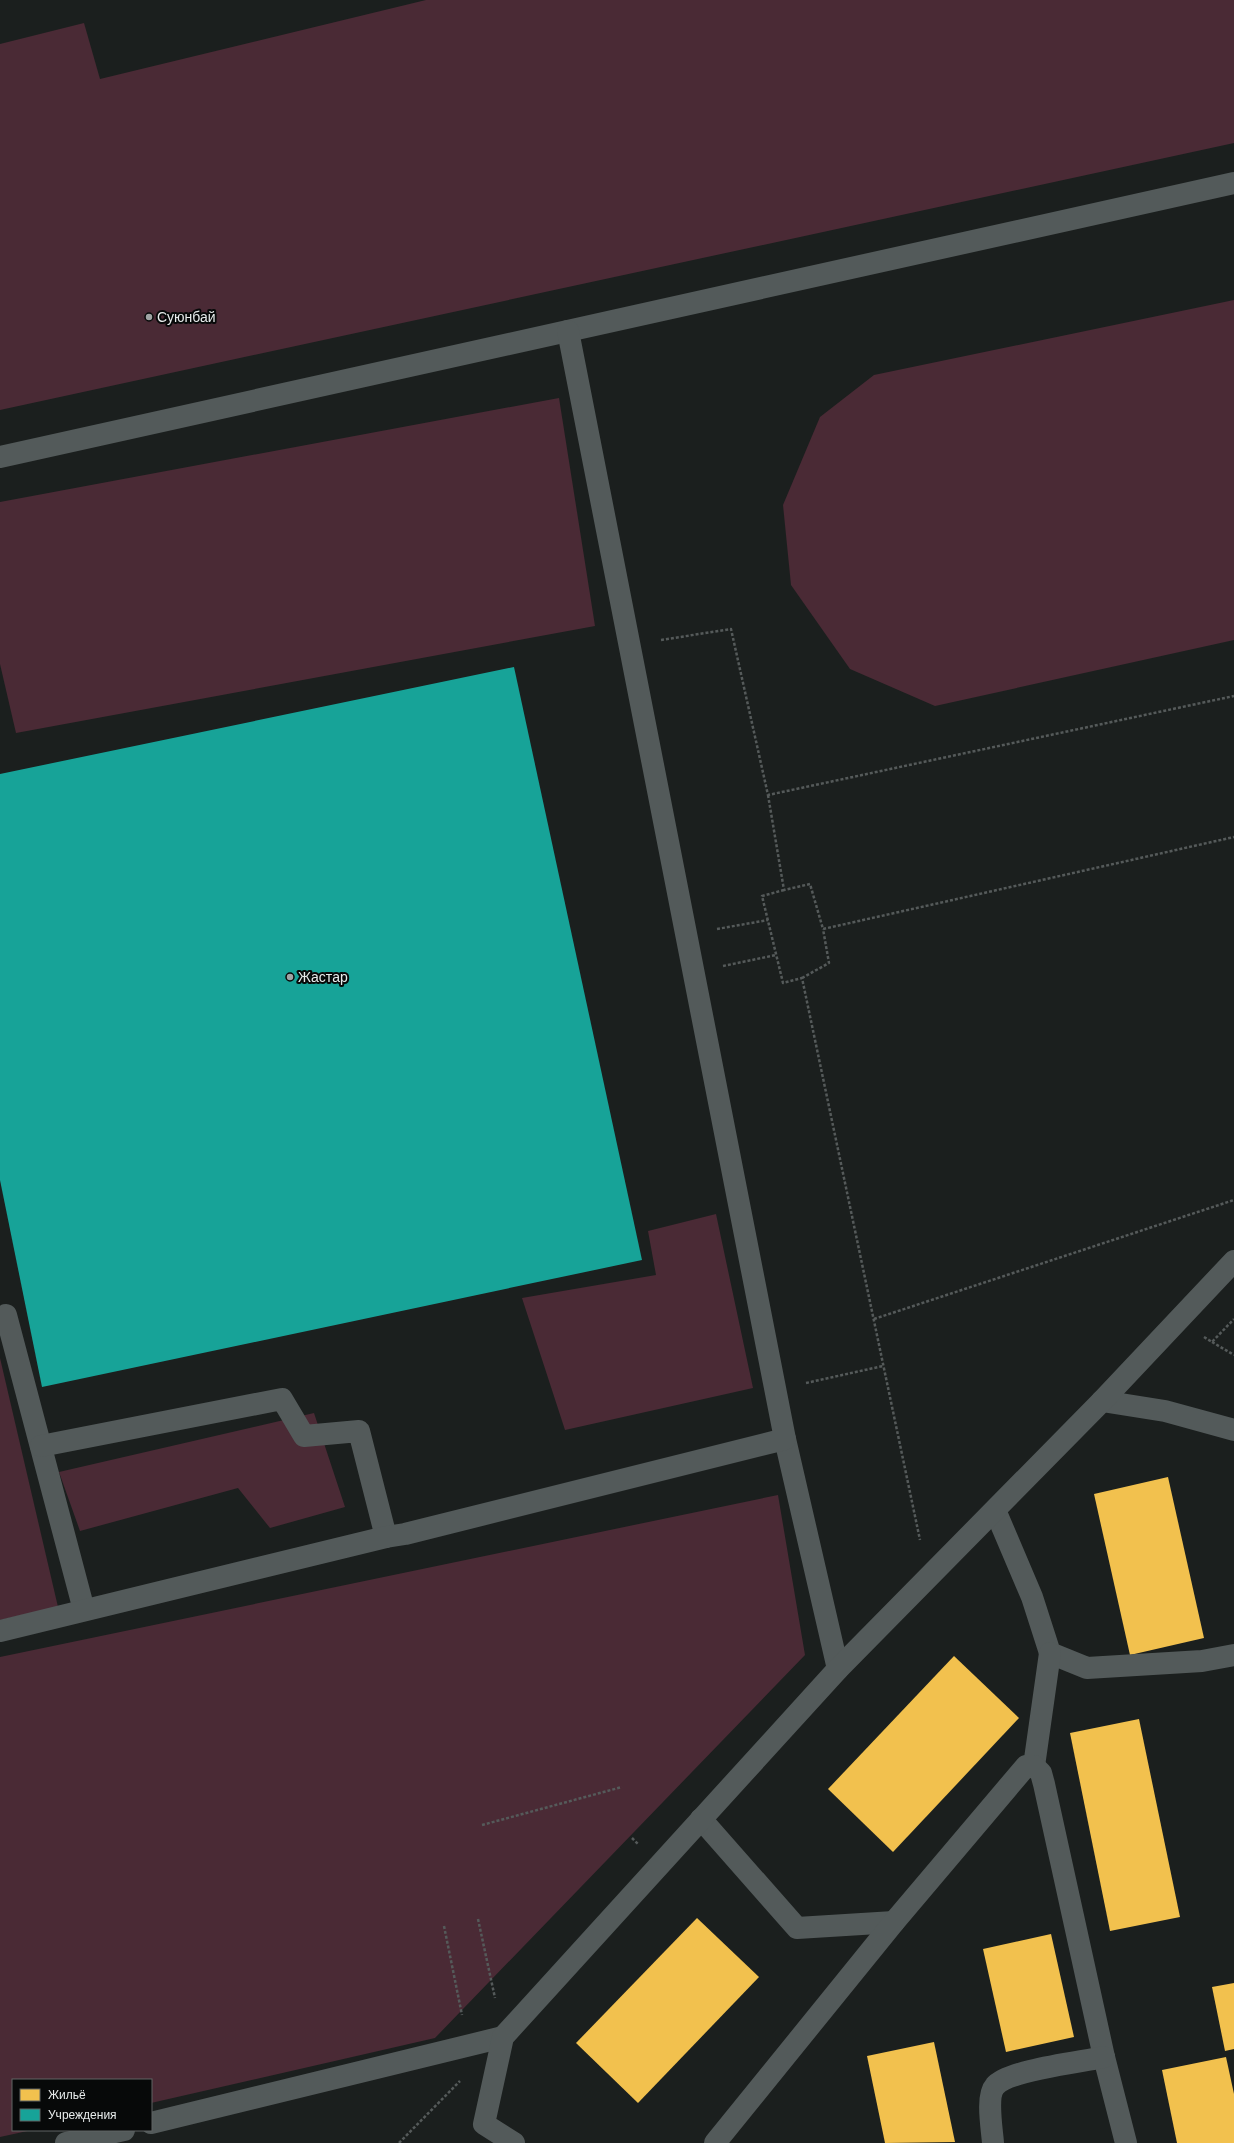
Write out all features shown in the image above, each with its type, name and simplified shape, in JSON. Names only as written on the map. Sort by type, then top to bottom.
[{"type":"street","points":[[0,458],[1234,183]]},
{"type":"street","points":[[568,331],[775,1390],[838,1669]]},
{"type":"street","points":[[514,2143],[484,2124],[503,2037],[838,1669],[1102,1401],[1234,1261]]},
{"type":"street","points":[[6,1315],[84,1610]]},
{"type":"street","points":[[41,1446],[282,1399],[304,1436],[359,1432],[386,1537]]},
{"type":"street","points":[[1102,1401],[1165,1411],[1234,1430]]},
{"type":"street","points":[[0,1631],[386,1537],[405,1534],[785,1439]]},
{"type":"street","points":[[995,1510],[1032,1597],[1050,1653],[1034,1766]]},
{"type":"street","points":[[1050,1653],[1087,1668],[1202,1661],[1234,1655]]},
{"type":"street","points":[[715,2143],[894,1922],[1026,1766],[1034,1766],[1041,1773],[1044,1784],[1104,2057],[1126,2143]]},
{"type":"street","points":[[702,1819],[797,1928],[894,1922]]},
{"type":"street","points":[[152,2123],[503,2037]]},
{"type":"street","points":[[993,2143],[990,2099],[995,2086],[1009,2076],[1104,2057]]},
{"type":"street","points":[[66,2143],[120,2131]]},
{"type":"path","points":[[629,645],[731,629],[768,795],[784,890]]},
{"type":"path","points":[[768,795],[1234,696]]},
{"type":"path","points":[[823,929],[1234,837]]},
{"type":"path","points":[[810,884],[823,929],[829,963],[802,978],[783,983],[762,896],[784,890],[810,884]]},
{"type":"path","points":[[686,934],[768,920]]},
{"type":"path","points":[[693,972],[776,955]]},
{"type":"path","points":[[802,978],[928,1577]]},
{"type":"path","points":[[874,1319],[1234,1200]]},
{"type":"path","points":[[1212,1342],[1234,1355]]},
{"type":"path","points":[[775,1390],[884,1366]]},
{"type":"path","points":[[482,1824],[622,1787]]},
{"type":"path","points":[[478,1919],[503,2037]]},
{"type":"path","points":[[444,1926],[468,2046]]},
{"type":"path","points":[[399,2143],[465,2076]]},
{"type":"shaded area","points":[[426,0],[1234,0],[1234,143],[0,410],[0,44],[84,23],[100,79]]},
{"type":"shaded area","points":[[1234,300],[1234,640],[935,706],[850,669],[791,585],[783,505],[820,417],[874,375]]},
{"type":"shaded area","points":[[559,398],[595,626],[16,733],[0,664],[0,502]]},
{"type":"shaded area","points":[[716,1214],[753,1388],[565,1430],[522,1298],[656,1275],[648,1231]]},
{"type":"shaded area","points":[[0,1358],[58,1607],[0,1620]]},
{"type":"shaded area","points":[[314,1413],[345,1507],[270,1528],[238,1488],[80,1531],[59,1472]]},
{"type":"shaded area","points":[[778,1495],[805,1655],[435,2038],[152,2103],[152,2079],[12,2079],[12,2131],[27,2131],[0,2137],[0,1657]]},
{"type":"building: Жильё","points":[[1168,1477],[1204,1638],[1130,1655],[1094,1494]]},
{"type":"building: Жильё","points":[[954,1656],[1019,1718],[893,1852],[828,1789]]},
{"type":"building: Жильё","points":[[1139,1719],[1180,1917],[1110,1931],[1070,1733]]},
{"type":"building: Жильё","points":[[697,1918],[759,1977],[638,2103],[576,2043]]},
{"type":"building: Жильё","points":[[1051,1934],[1074,2037],[1006,2052],[983,1949]]},
{"type":"building: Жильё","points":[[1234,1983],[1234,2049],[1225,2051],[1212,1987]]},
{"type":"building: Жильё","points":[[934,2042],[955,2142],[885,2143],[867,2056]]},
{"type":"building: Жильё","points":[[1226,2057],[1234,2094],[1234,2143],[1177,2143],[1162,2070]]},
{"type":"building: Учреждения","name":"Жастар","points":[[514,667],[642,1260],[42,1387],[0,1180],[0,774]]},
{"type":"place","name":"Суюнбай","points":[[149,317]]},
{"type":"place","name":"Жастар","points":[[290,977]]}]
